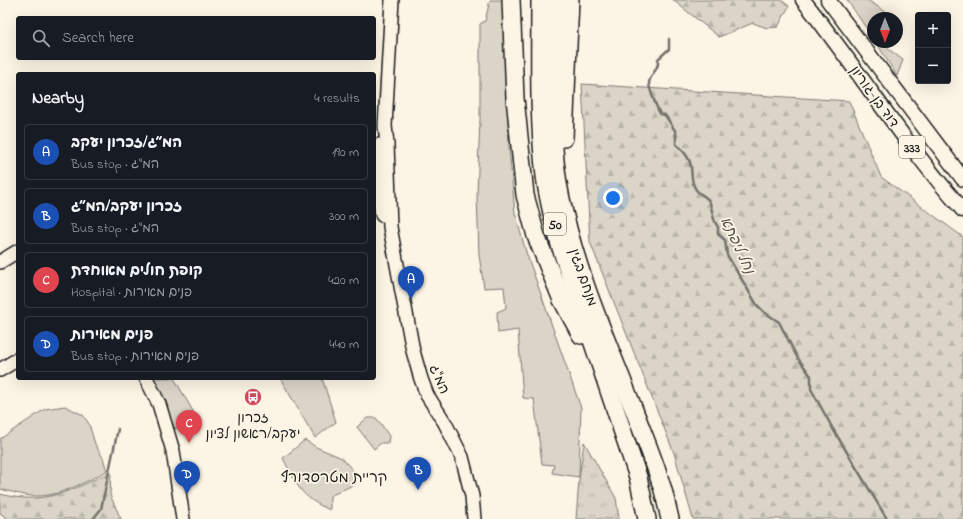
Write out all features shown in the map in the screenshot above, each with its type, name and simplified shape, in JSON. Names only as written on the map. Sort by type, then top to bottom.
[{"type":"highway","points":[[511,0],[514,98],[525,195],[536,236],[562,300],[581,335],[625,438]]},
{"type":"highway","name":"מנחם בגין","points":[[540,0],[542,145],[545,178],[550,204],[562,252],[638,477],[647,519]]},
{"type":"highway","name":"מנחם בגין","points":[[555,0],[553,121],[556,169],[560,198],[572,245],[586,286],[650,453],[661,484],[670,519]]},
{"type":"highway","points":[[560,198],[570,0]]},
{"type":"main road","name":"דוד בן-גוריון","points":[[803,0],[834,39],[887,115],[963,210]]},
{"type":"main road","name":"דוד בן-גוריון","points":[[828,0],[963,179]]},
{"type":"street","name":"המ\"ג","points":[[392,0],[385,126],[377,200],[384,224],[393,246]]},
{"type":"street","name":"המ\"ג","points":[[385,126],[377,148],[379,171],[389,212],[393,246],[413,352],[427,395],[448,428],[462,457],[472,496],[474,519]]},
{"type":"street","points":[[0,262],[16,252]]},
{"type":"street","points":[[0,370],[16,359]]},
{"type":"street","points":[[147,380],[159,404],[167,426],[173,451],[184,519]]},
{"type":"green space","points":[[490,0],[504,0],[509,148],[515,213],[526,252],[581,408],[579,477],[552,473],[554,465],[542,464],[534,399],[523,398],[518,330],[498,333],[497,312],[506,308],[504,287],[484,288],[479,255],[477,195],[480,119],[480,24],[485,21]]},
{"type":"green space","points":[[673,0],[781,0],[789,6],[778,27],[767,28],[753,23],[719,37]]},
{"type":"green space","points":[[847,0],[867,0],[886,12],[867,12],[867,29]]},
{"type":"green space","points":[[880,48],[887,48],[903,60],[897,76]]},
{"type":"green space","points":[[582,84],[849,101],[881,177],[963,237],[963,519],[693,519],[674,453],[590,242]]},
{"type":"green space","points":[[154,380],[175,380],[198,420],[175,429]]},
{"type":"green space","points":[[281,380],[323,380],[336,422],[315,438]]},
{"type":"green space","points":[[65,406],[83,415],[89,424],[95,444],[103,458],[107,471],[72,488],[43,496],[26,495],[0,489],[0,439],[45,409]]},
{"type":"green space","points":[[367,418],[376,418],[389,436],[388,443],[381,443],[374,449],[357,427]]},
{"type":"green space","points":[[305,440],[316,447],[342,458],[355,473],[355,484],[330,496],[330,510],[312,500],[300,489],[283,458]]},
{"type":"green space","points":[[584,442],[616,498],[619,519],[576,519]]},
{"type":"green space","points":[[111,472],[110,495],[121,519],[8,519],[0,513],[0,494],[16,497],[44,497],[70,490]]},
{"type":"waterway","name":"נחל ליפתא","points":[[669,39],[669,49],[658,59],[658,66],[649,83],[660,114],[665,115],[676,132],[676,144],[689,160],[692,180],[696,190],[709,200],[718,227],[718,234],[725,240],[727,255],[757,305],[764,312],[779,322],[797,357],[811,376],[811,389],[887,519]]},
{"type":"waterway","points":[[93,519],[101,509],[118,429]]},
{"type":"place","name":"המ״ג/זכרון יעקב","points":[[411,299]]},
{"type":"place","name":"זכרון יעקב/ראשון לציון","points":[[253,397]]},
{"type":"place","name":"קופת חולים מאוחדת","points":[[189,443]]},
{"type":"place","name":"זכרון יעקב/המ״ג","points":[[418,490]]},
{"type":"place","name":"פנים מאירות","points":[[187,494]]},
{"type":"district","name":"קריית מטרסדורף","points":[[334,477]]}]
